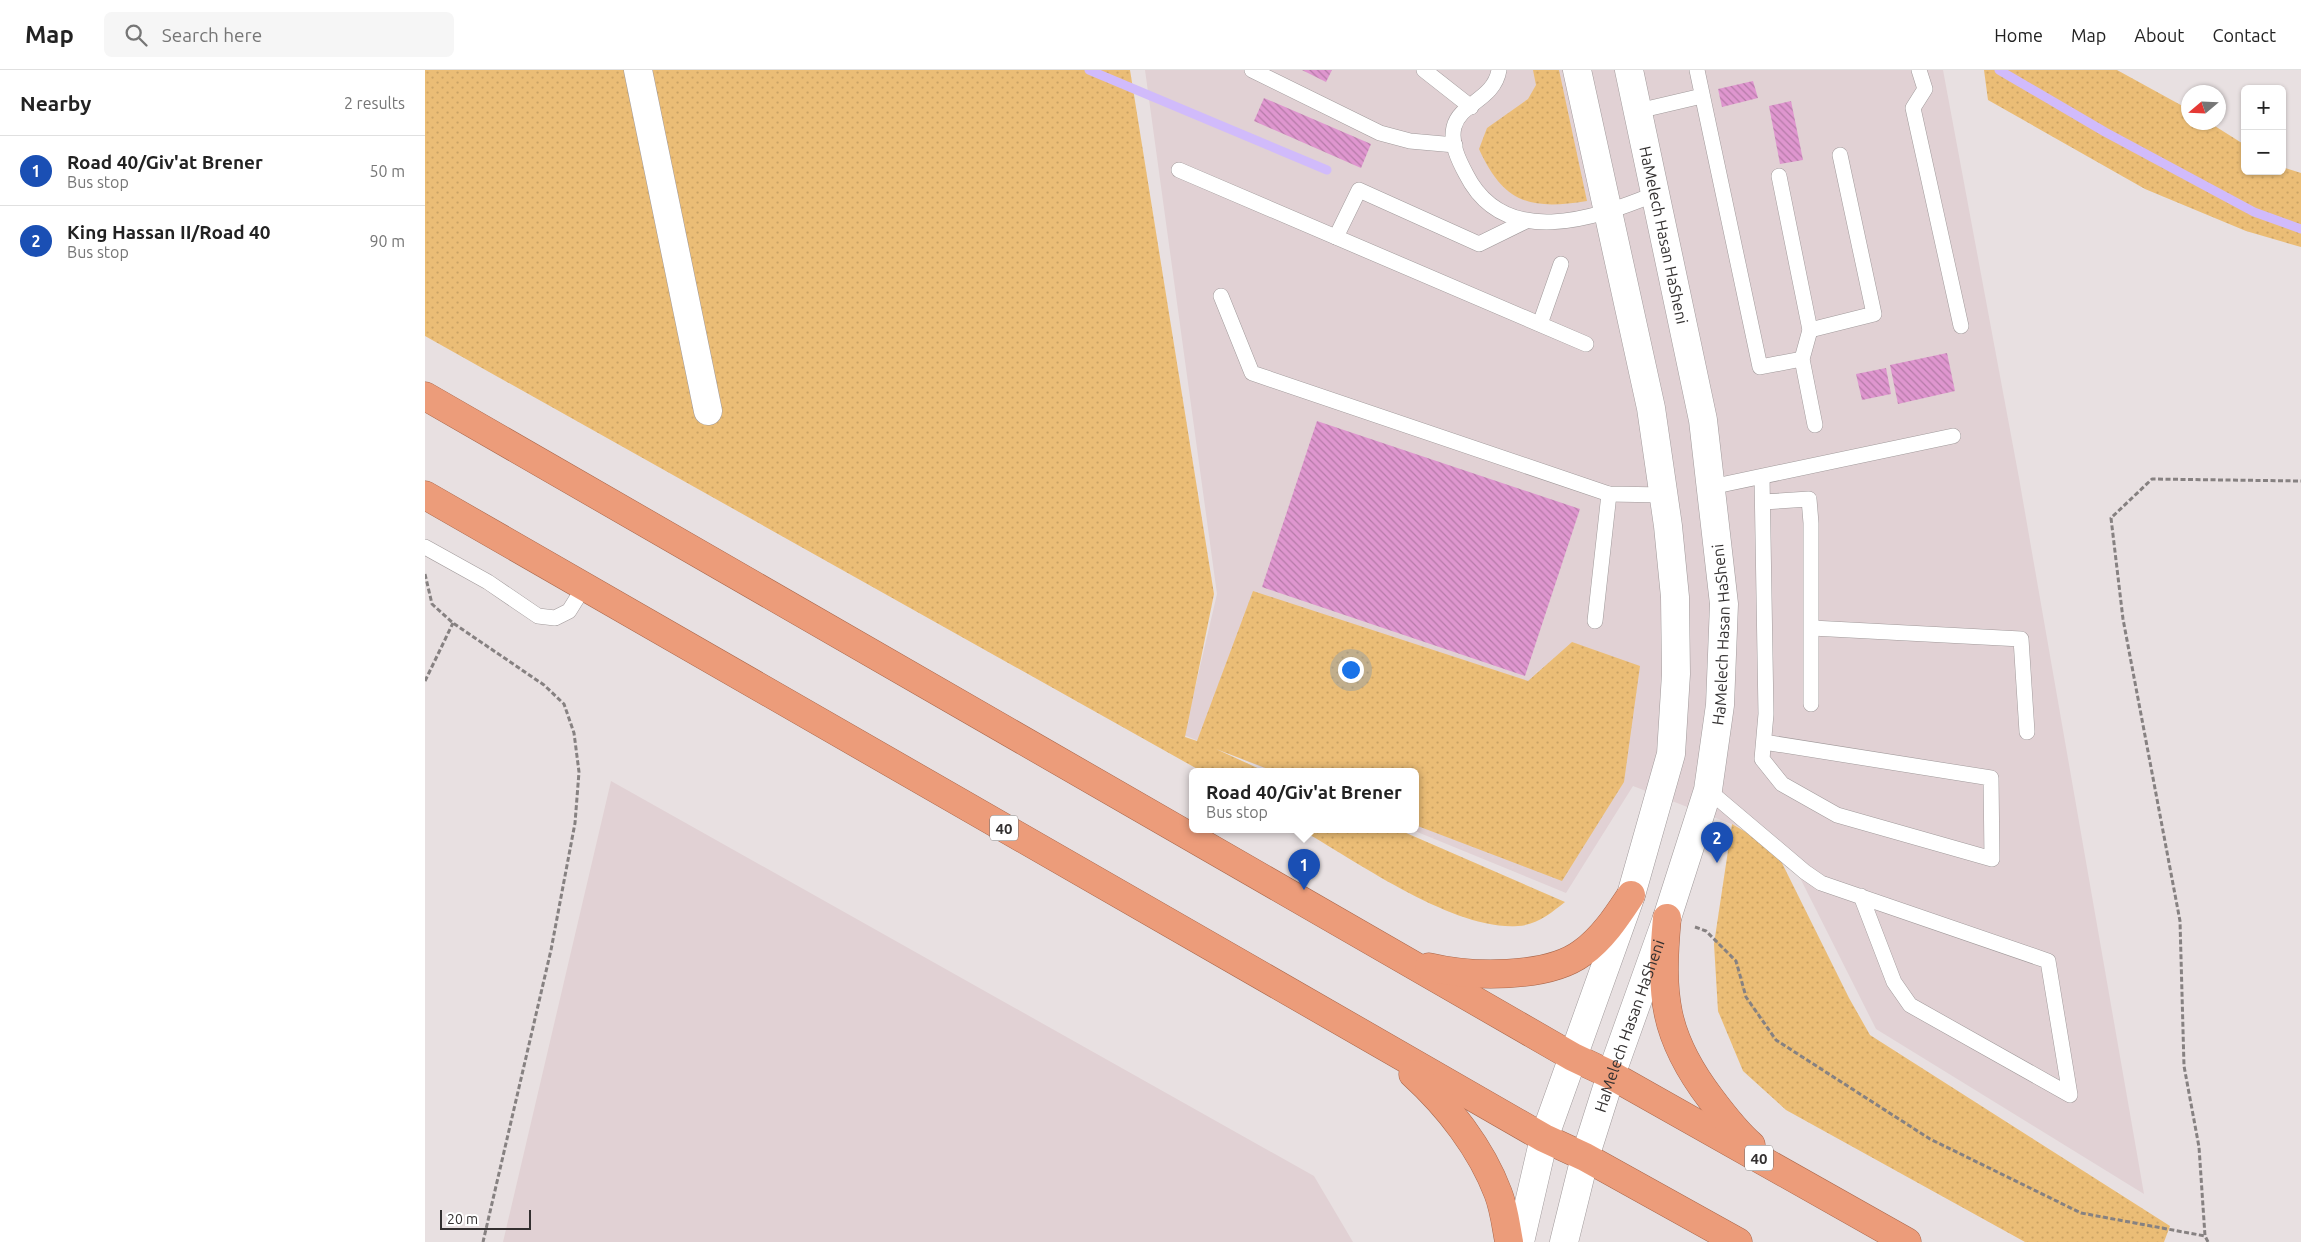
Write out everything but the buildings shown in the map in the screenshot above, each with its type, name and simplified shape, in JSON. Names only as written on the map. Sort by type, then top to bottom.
[{"type":"highway","name":"40","points":[[425,396],[1573,1057],[1611,1075],[1907,1242]]},
{"type":"highway","name":"40","points":[[425,495],[1544,1138],[1585,1157],[1738,1242]]},
{"type":"highway","points":[[1408,962],[1464,973],[1525,972],[1554,966],[1581,954],[1599,938],[1631,895]]},
{"type":"highway","points":[[1667,918],[1663,962],[1665,995],[1671,1030],[1683,1060],[1718,1109],[1745,1140],[1781,1171]]},
{"type":"highway","points":[[1372,1040],[1394,1056],[1435,1095],[1467,1137],[1498,1193],[1509,1242]]},
{"type":"street","points":[[638,70],[708,411]]},
{"type":"street","points":[[1520,1242],[1544,1138],[1631,895],[1671,754],[1675,674],[1675,597],[1664,495],[1651,408],[1577,70]]},
{"type":"street","name":"HaMelech Hasan HaSheni","points":[[1564,1242],[1585,1157],[1611,1075],[1667,918],[1708,790],[1720,705],[1724,604],[1703,420],[1629,70]]},
{"type":"lane","points":[[1252,70],[1380,133],[1410,141],[1455,145]]},
{"type":"lane","points":[[1424,70],[1471,107]]},
{"type":"lane","points":[[1499,70],[1497,80],[1482,99],[1458,116],[1453,130],[1456,156],[1472,188],[1498,210],[1526,221],[1552,224],[1608,213],[1655,194]]},
{"type":"lane","points":[[1697,70],[1760,367],[1802,358]]},
{"type":"lane","points":[[1919,70],[1925,90],[1913,108],[1961,326]]},
{"type":"lane","points":[[1638,111],[1702,96]]},
{"type":"lane","points":[[1810,330],[1874,314],[1840,156]]},
{"type":"lane","points":[[1179,170],[1586,344]]},
{"type":"lane","points":[[1779,176],[1810,330],[1802,358],[1815,425]]},
{"type":"lane","points":[[1336,237],[1359,190],[1479,244],[1526,221]]},
{"type":"lane","points":[[1540,324],[1561,264]]},
{"type":"lane","points":[[1221,296],[1252,374],[1609,494],[1664,495]]},
{"type":"lane","points":[[1711,488],[1953,436]]},
{"type":"lane","points":[[1762,477],[1767,714],[1762,759],[1782,784],[1837,815],[1992,859],[1991,778],[1764,742]]},
{"type":"lane","points":[[1595,621],[1609,494]]},
{"type":"lane","points":[[1763,502],[1809,499],[1811,523],[1811,704]]},
{"type":"lane","points":[[425,547],[488,582],[538,616],[555,618],[569,611],[585,586]]},
{"type":"lane","points":[[1812,628],[2021,639],[2027,732]]},
{"type":"lane","points":[[1708,790],[1805,872],[1821,882],[2048,961],[2070,1095],[1910,1005],[1894,982],[1861,896]]},
{"type":"path","points":[[2208,1242],[2205,1236],[2199,1147],[2184,1066],[2180,921],[2123,620],[2111,518],[2152,479],[2301,481]]},
{"type":"path","points":[[425,573],[432,604],[453,623],[544,685],[564,704],[574,733],[579,772],[575,823],[551,950],[483,1242]]},
{"type":"path","points":[[425,681],[453,623]]},
{"type":"path","points":[[1667,918],[1706,931],[1736,961],[1746,997],[1776,1040],[1930,1140],[2081,1214],[2205,1236]]},
{"type":"shaded area","points":[[425,70],[1130,70],[1214,594],[1185,737],[1197,741],[1253,591],[1528,681],[1572,642],[1640,666],[1624,782],[1562,881],[1419,827],[1419,768],[1265,768],[1216,749],[1257,768],[1196,768],[425,336]]},
{"type":"shaded area","points":[[1145,70],[1943,70],[2019,478],[2144,1194],[1876,1029],[1783,844],[1633,786],[1566,893],[1419,833],[1419,768],[1264,768],[1184,735],[1217,594]]},
{"type":"shaded area","points":[[1533,70],[1559,70],[1587,201],[1550,204],[1535,203],[1521,199],[1509,192],[1499,182],[1479,149],[1487,128],[1528,99],[1536,85]]},
{"type":"shaded area","points":[[1984,70],[2117,70],[2181,105],[2181,130],[2221,130],[2241,142],[2241,175],[2286,175],[2286,168],[2301,173],[2301,247],[2246,231],[2145,189],[1988,100]]},
{"type":"shaded area","points":[[611,781],[1314,1176],[1353,1242],[503,1242]]},
{"type":"shaded area","points":[[1732,824],[1775,849],[1849,998],[1870,1035],[2170,1226],[2164,1242],[2025,1242],[1786,1110],[1743,1071],[1718,1011],[1714,944]]},
{"type":"shaded area","points":[[1307,833],[1406,833],[1565,902],[1543,918],[1525,925],[1493,925],[1436,906],[1377,875]]},
{"type":"waterway","points":[[1089,70],[1327,170]]},
{"type":"waterway","points":[[1999,70],[2105,132],[2254,212],[2301,229]]},
{"type":"place","name":"King Hassan II/Road 40","points":[[1717,863]]},
{"type":"place","name":"Road 40/Giv'at Brener","points":[[1304,890]]}]
